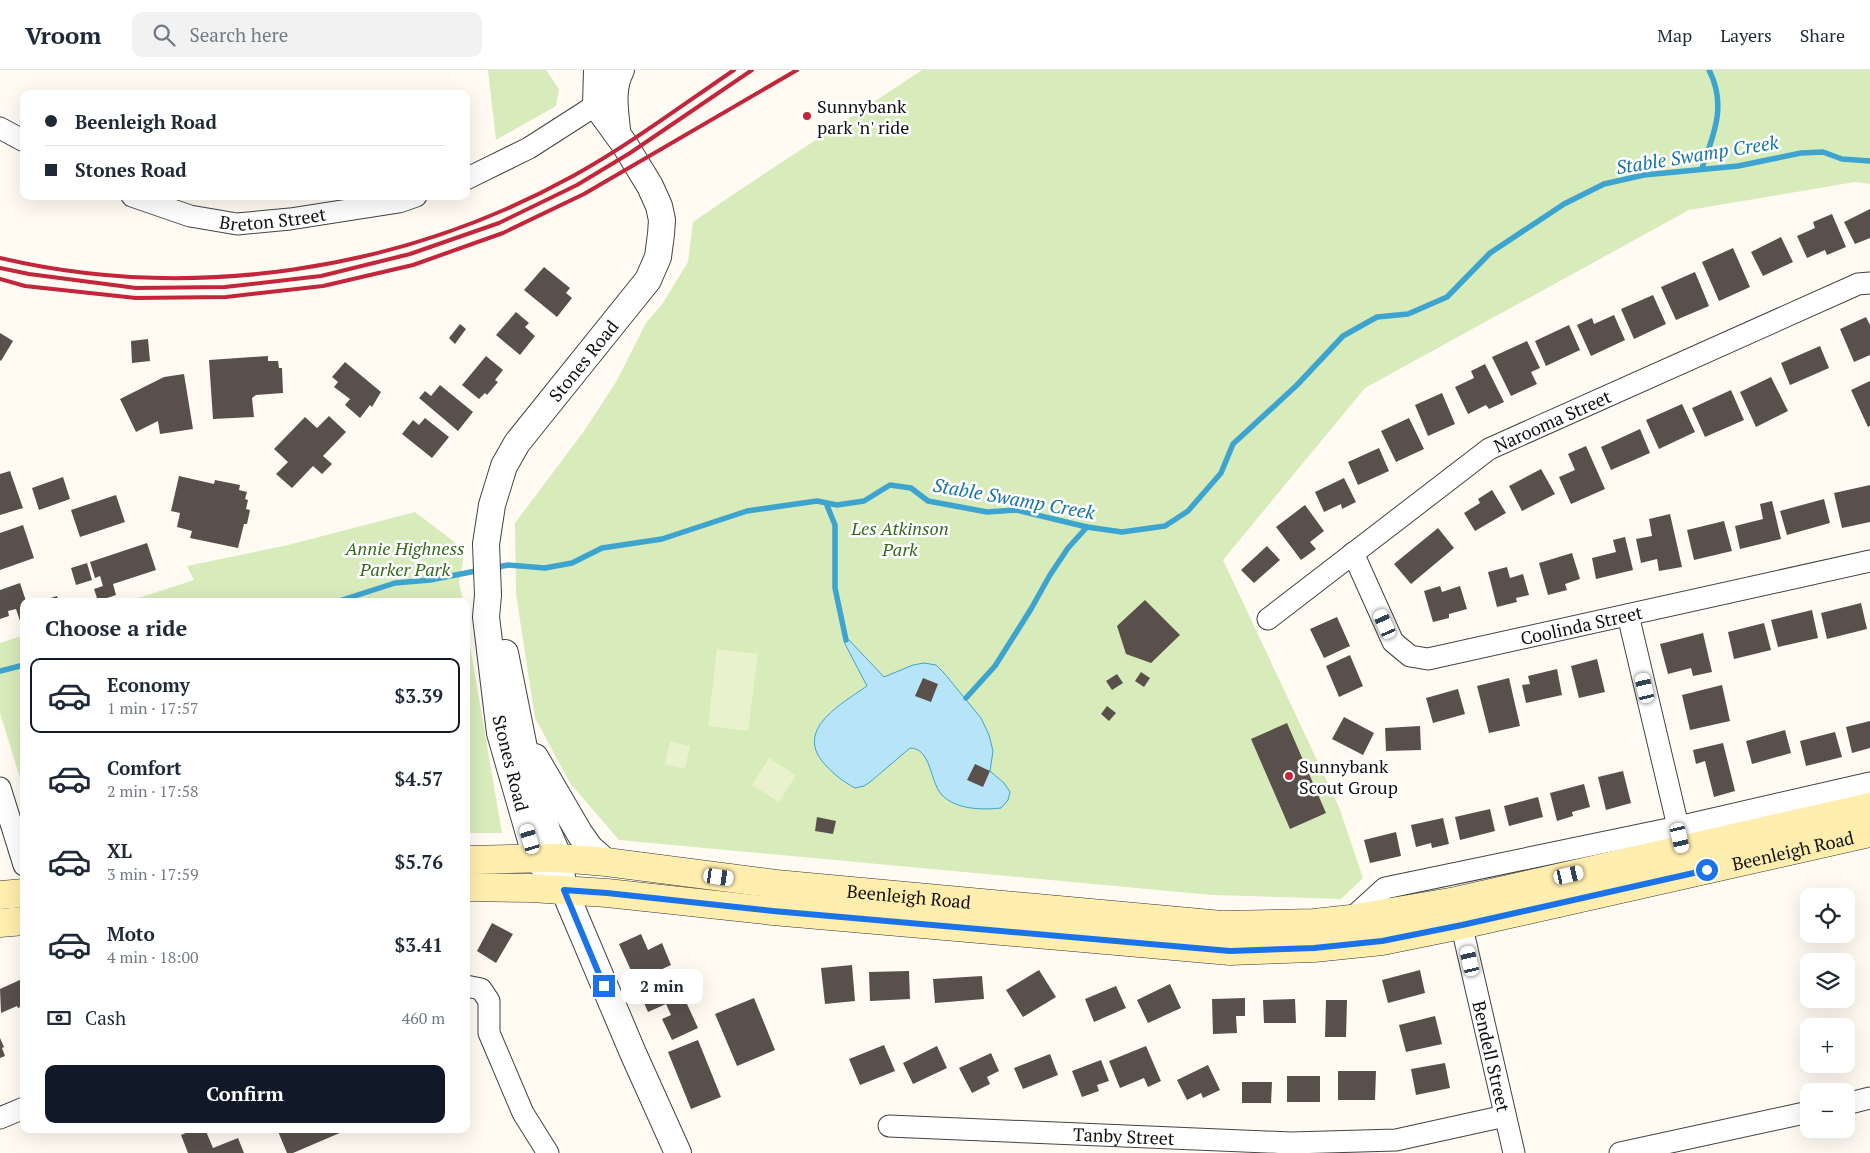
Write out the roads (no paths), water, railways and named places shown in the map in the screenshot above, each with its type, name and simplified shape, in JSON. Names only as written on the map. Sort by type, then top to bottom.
[{"type":"main road","name":"Beenleigh Road","points":[[470,887],[607,893],[773,911],[1230,951],[1314,948],[1382,941],[1459,913],[1683,850],[1870,807]]},
{"type":"main road","name":"Beenleigh Road","points":[[1683,850],[1870,833]]},
{"type":"main road","name":"Beenleigh Road","points":[[470,860],[547,858],[606,862],[776,884],[1222,925],[1314,923],[1459,913]]},
{"type":"main road","points":[[0,895],[20,893]]},
{"type":"main road","points":[[0,923],[20,922]]},
{"type":"street","points":[[470,177],[529,148],[596,106],[597,70]]},
{"type":"street","name":"Stones Road","points":[[618,133],[614,97],[621,70]]},
{"type":"street","name":"Stones Road","points":[[596,106],[618,133],[650,186],[659,206],[662,220],[658,257],[648,280],[516,443],[504,466],[492,505],[486,544],[488,595],[486,617],[500,733],[547,858],[564,890],[633,1053],[678,1153]]},
{"type":"street","points":[[0,128],[20,140]]},
{"type":"street","name":"Breton Street","points":[[144,200],[190,216],[237,224],[290,219],[389,204],[402,200]]},
{"type":"street","name":"Narooma Street","points":[[1268,619],[1488,449],[1858,284],[1870,283]]},
{"type":"street","name":"Coolinda Street","points":[[1353,553],[1393,642],[1410,656],[1428,659],[1870,561]]},
{"type":"street","name":"Stones Road","points":[[488,595],[499,627],[547,858]]},
{"type":"street","points":[[1628,615],[1683,850]]},
{"type":"street","name":"Stones Road","points":[[522,732],[540,767],[580,834],[590,848],[606,862]]},
{"type":"street","name":"Beenleigh Road","points":[[1351,919],[1385,888],[1683,850],[1870,783]]},
{"type":"street","points":[[0,788],[20,852]]},
{"type":"street","name":"Bendell Street","points":[[1459,913],[1514,1153]]},
{"type":"street","points":[[470,987],[481,989],[489,1001],[489,1033],[524,1113],[548,1153]]},
{"type":"street","points":[[1855,1102],[1870,1098]]},
{"type":"street","points":[[0,1118],[20,1110]]},
{"type":"street","points":[[1620,1153],[1800,1114]]},
{"type":"street","name":"Tanby Street","points":[[889,1126],[1301,1142],[1396,1140],[1505,1116]]},
{"type":"water","points":[[848,639],[884,677],[913,665],[924,663],[936,665],[944,673],[981,718],[989,735],[993,751],[990,771],[1004,783],[1010,792],[1008,800],[1001,808],[970,808],[947,799],[937,788],[926,759],[917,749],[910,748],[870,782],[855,788],[825,765],[815,749],[818,727],[835,708],[867,686],[844,642]]},
{"type":"waterway","points":[[1702,168],[1711,143],[1718,107],[1717,95],[1709,70]]},
{"type":"waterway","name":"Stable Swamp Creek","points":[[493,568],[508,565],[545,568],[572,563],[602,548],[662,539],[747,511],[817,501],[837,505],[864,501],[890,485],[911,488],[928,501],[987,512],[1016,510],[1087,527],[1122,532],[1165,526],[1188,511],[1221,473],[1233,444],[1297,385],[1343,336],[1377,317],[1408,314],[1447,297],[1490,253],[1564,204],[1604,184],[1644,175],[1738,166],[1801,153],[1823,152],[1842,159],[1870,161]]},
{"type":"waterway","points":[[826,503],[835,525],[835,588],[846,640]]},
{"type":"waterway","points":[[966,698],[995,666],[1050,575],[1068,548],[1087,527]]},
{"type":"waterway","name":"Stable Swamp Creek","points":[[348,598],[395,583],[430,580],[481,570]]},
{"type":"waterway","name":"Stable Swamp Creek","points":[[0,671],[20,666]]},
{"type":"railway","points":[[0,258],[72,271],[146,278],[220,277],[294,270],[366,256],[438,235],[507,209],[573,176],[635,138],[734,70]]},
{"type":"railway","points":[[0,268],[29,274],[136,288],[225,287],[321,276],[410,254],[499,223],[577,185],[630,153],[752,70]]},
{"type":"railway","points":[[0,279],[25,286],[136,298],[226,297],[323,286],[413,265],[503,233],[584,194],[797,70]]},
{"type":"place","name":"Sunnybank park 'n' ride","points":[[807,116]]},
{"type":"place","name":"Sunnybank Scout Group","points":[[1289,776]]},
{"type":"park label","name":"Les Atkinson Park","points":[[900,538]]},
{"type":"park label","name":"Annie Highness Parker Park","points":[[405,558]]}]
